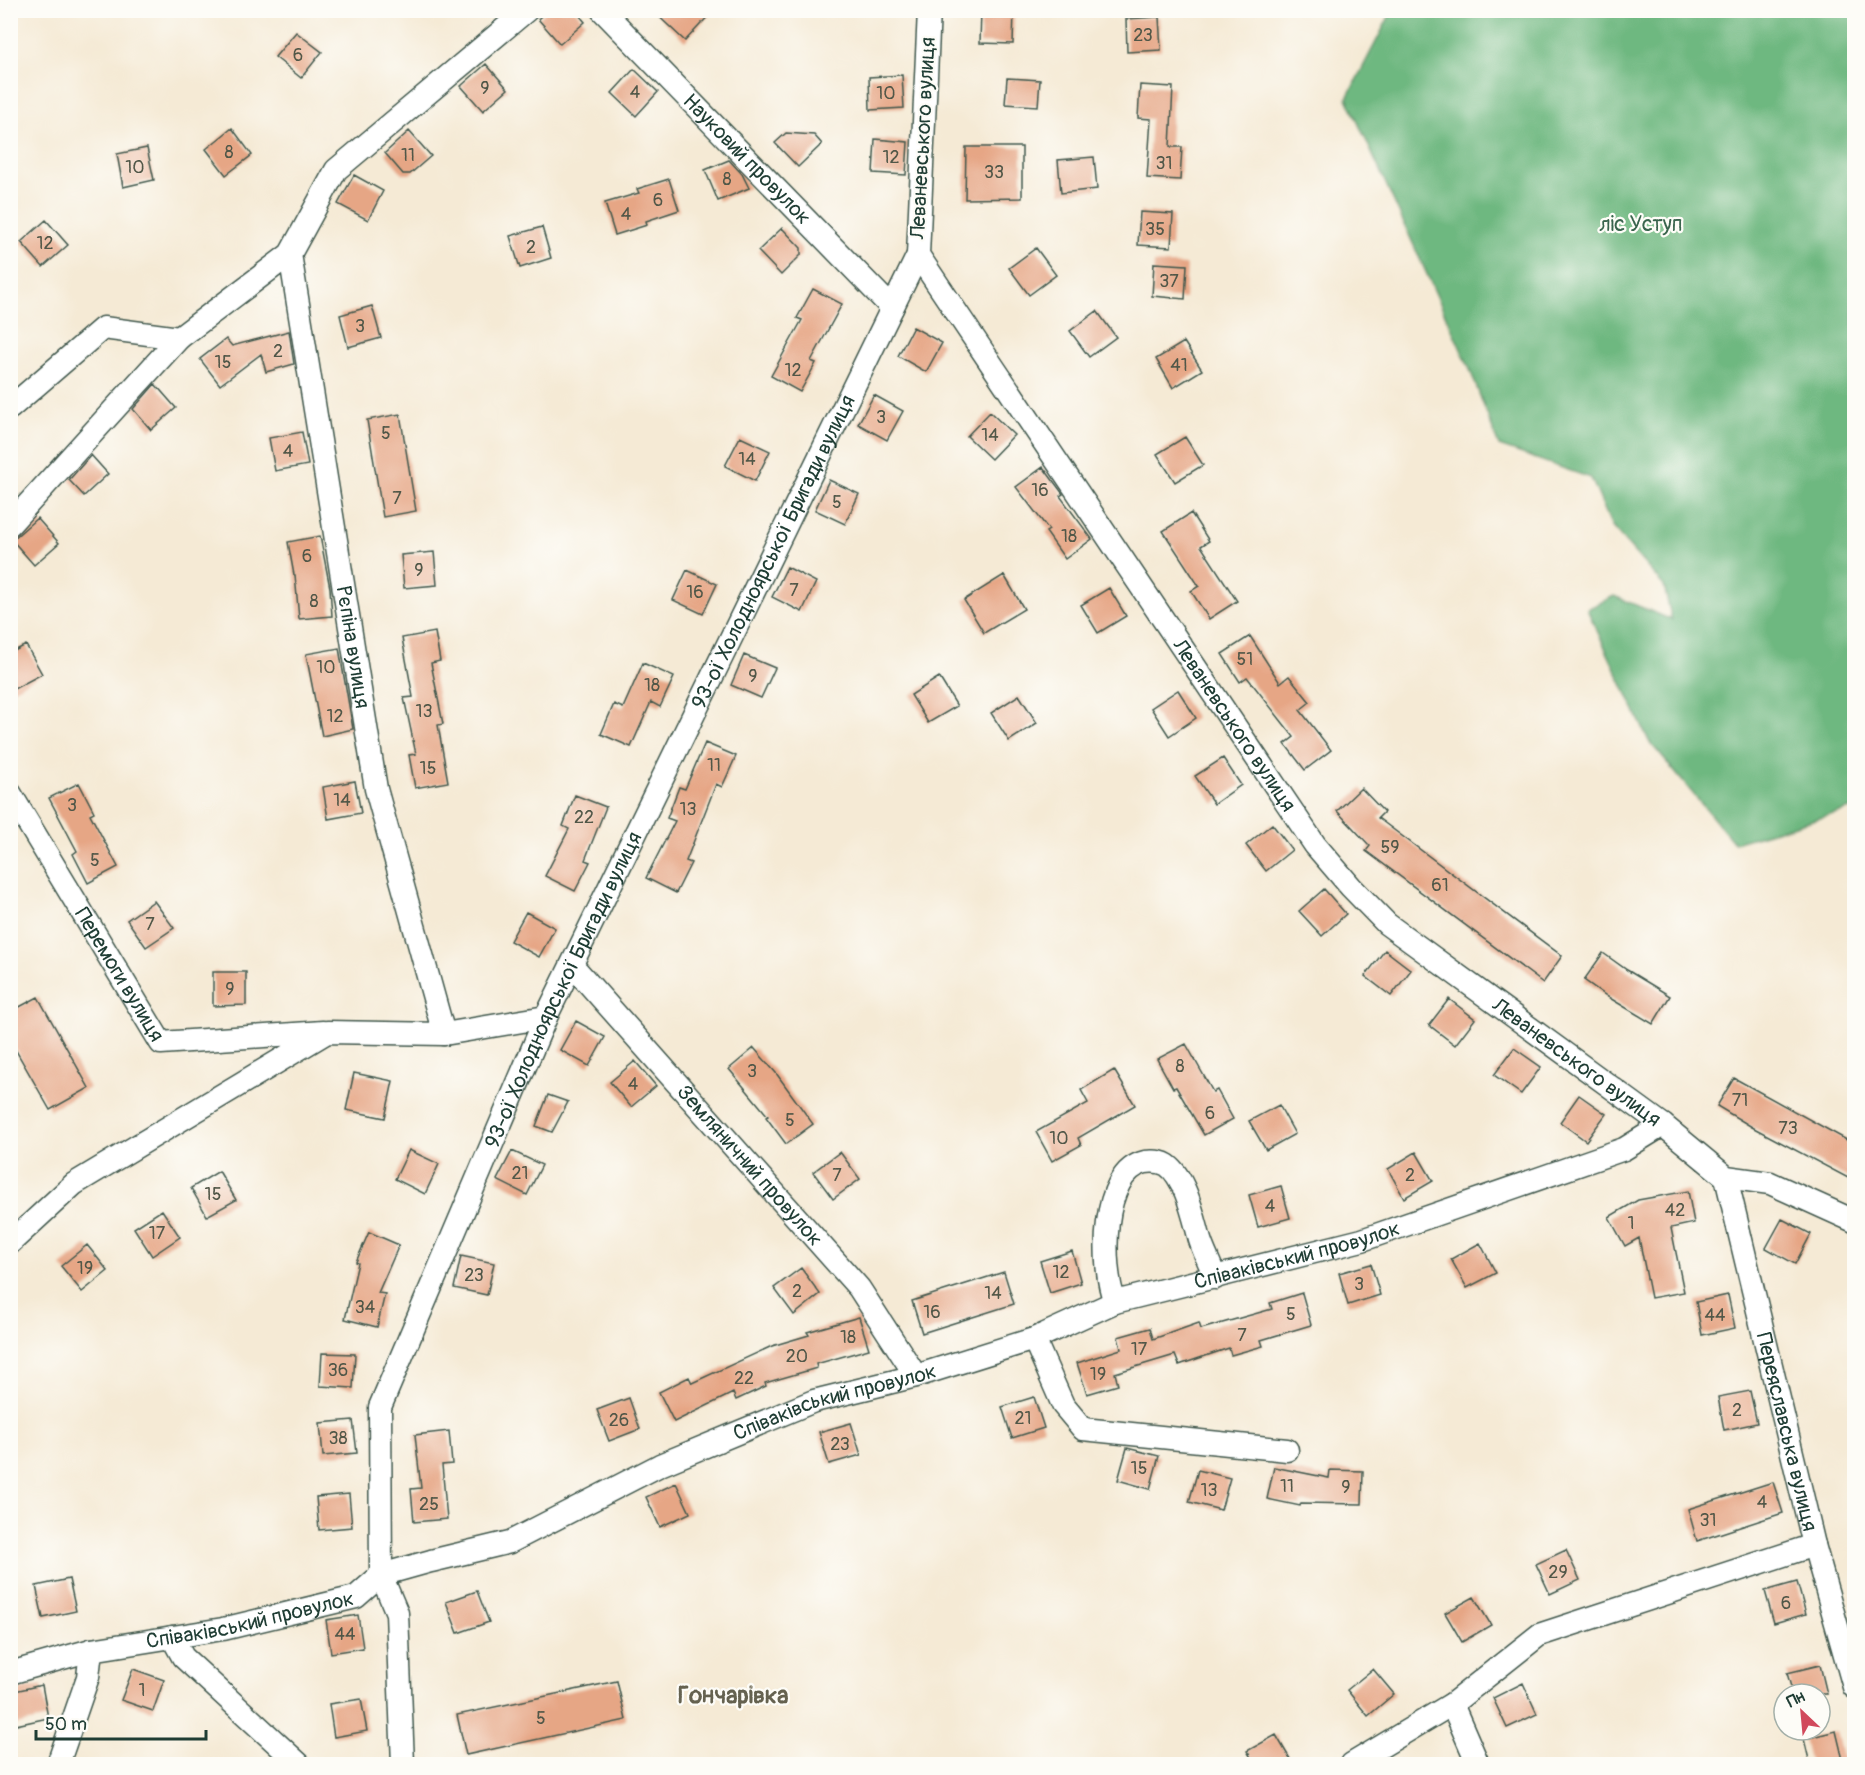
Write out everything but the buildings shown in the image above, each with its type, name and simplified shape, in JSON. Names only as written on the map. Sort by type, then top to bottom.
[{"type":"street","points":[[10,524],[179,338],[290,254],[336,170],[527,10]]},
{"type":"street","name":"Науковий провулок","points":[[602,10],[892,308]]},
{"type":"street","name":"Леваневського вулиця","points":[[929,10],[918,255],[1315,845],[1351,887],[1388,924],[1663,1125],[1726,1177]]},
{"type":"street","name":"Рєпіна вулиця","points":[[290,254],[376,789],[444,1034]]},
{"type":"street","name":"93-ої Холодноярської Бригади вулиця","points":[[403,1764],[397,1612],[381,1575],[380,1407],[546,1017],[918,255]]},
{"type":"street","points":[[10,408],[103,328],[179,338]]},
{"type":"street","name":"Перемоги вулиця","points":[[10,793],[161,1043],[327,1032],[444,1034],[546,1017]]},
{"type":"street","name":"Земляничний провулок","points":[[572,965],[859,1288],[916,1376]]},
{"type":"street","points":[[10,1243],[74,1184],[327,1032]]},
{"type":"street","name":"Співаківський провулок","points":[[12,1667],[91,1650],[223,1629],[356,1597],[381,1575],[510,1542],[660,1465],[814,1401],[916,1376],[1034,1339],[1115,1302],[1362,1240],[1624,1149],[1663,1125]]},
{"type":"street","points":[[1115,1302],[1110,1289],[1107,1260],[1109,1215],[1114,1194],[1134,1165],[1154,1161],[1168,1166],[1179,1180],[1215,1278]]},
{"type":"street","points":[[1726,1177],[1770,1183],[1854,1221]]},
{"type":"street","name":"Переяславська вулиця","points":[[1726,1177],[1814,1545],[1854,1687]]},
{"type":"street","points":[[1034,1339],[1063,1405],[1083,1429],[1287,1450]]},
{"type":"street","points":[[1352,1764],[1452,1704],[1539,1635],[1814,1545]]},
{"type":"street","points":[[172,1637],[183,1657],[299,1764]]},
{"type":"street","points":[[58,1764],[88,1677],[91,1650]]},
{"type":"street","points":[[1452,1704],[1478,1764]]},
{"type":"green space","name":"ліс Уступ","points":[[1392,11],[1854,11],[1854,808],[1734,843],[1649,741],[1587,609],[1614,596],[1672,620],[1664,586],[1612,527],[1591,478],[1499,446],[1469,367],[1347,98]]},
{"type":"district","name":"Гончарівка","points":[[733,1695]]}]
